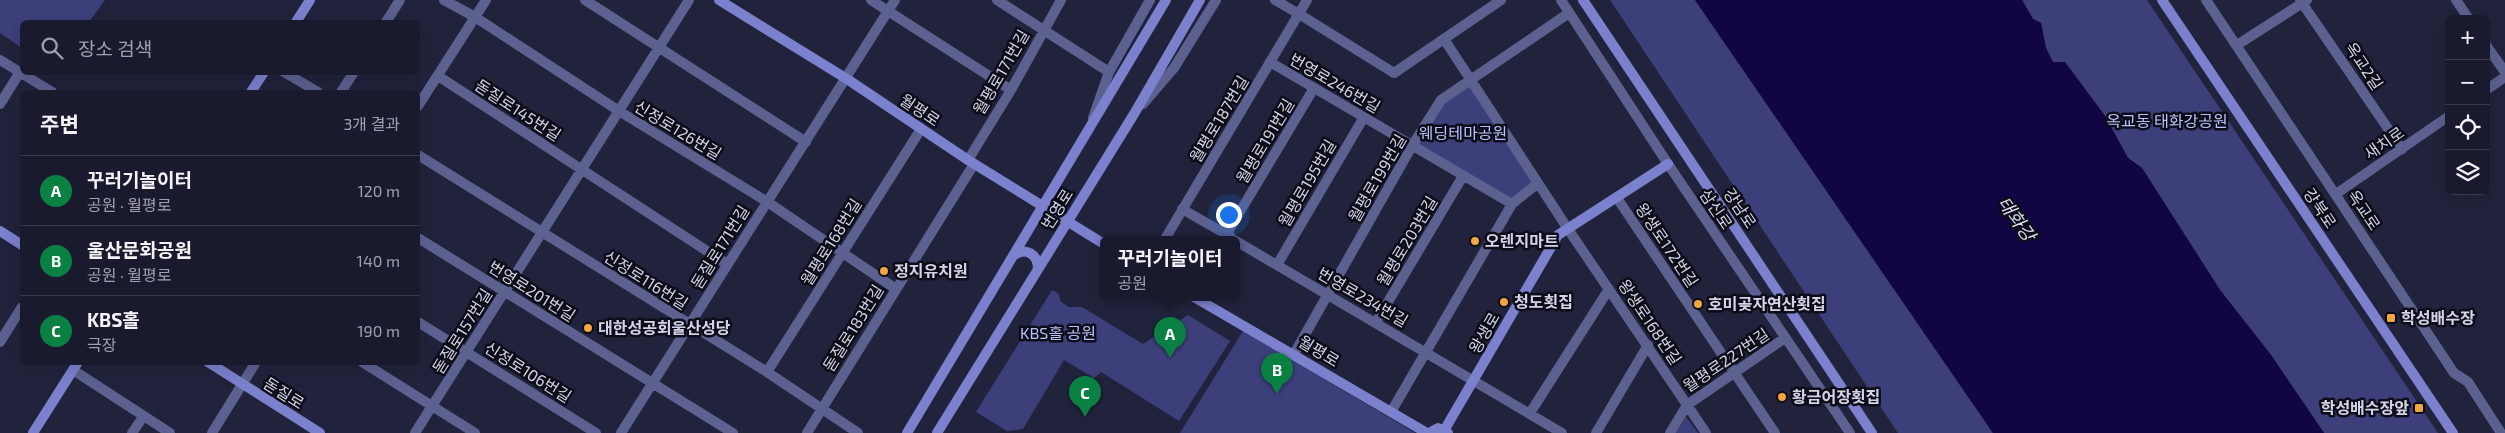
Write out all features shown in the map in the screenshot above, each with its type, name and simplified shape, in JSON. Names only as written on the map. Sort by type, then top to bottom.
[{"type":"main road","points":[[297,20],[310,0]]},
{"type":"main road","name":"월평로","points":[[719,0],[847,79],[971,162],[1100,242]]},
{"type":"main road","name":"번영로","points":[[907,433],[1166,0]]},
{"type":"main road","name":"번영로","points":[[937,433],[1134,114],[1200,0]]},
{"type":"main road","name":"강남로","points":[[1583,0],[1872,433]]},
{"type":"main road","name":"강북로","points":[[2162,0],[2453,433]]},
{"type":"main road","points":[[252,90],[262,75]]},
{"type":"main road","name":"왕생로","points":[[1447,431],[1474,380],[1558,235],[1668,164]]},
{"type":"main road","points":[[0,231],[20,244]]},
{"type":"main road","points":[[1014,255],[1020,251],[1032,253],[1036,257],[1038,269]]},
{"type":"main road","name":"월평로","points":[[1201,301],[1428,433]]},
{"type":"main road","name":"돋질로","points":[[213,365],[320,433]]},
{"type":"main road","points":[[33,433],[76,366]]},
{"type":"main road","points":[[1428,433],[1434,429],[1447,431]]},
{"type":"street","points":[[387,20],[400,0]]},
{"type":"street","name":"신정로126번길","points":[[444,0],[475,17],[618,111],[766,201],[896,289]]},
{"type":"street","points":[[420,103],[486,0]]},
{"type":"street","points":[[585,0],[806,142]]},
{"type":"street","name":"돋질로157번길","points":[[415,433],[689,0]]},
{"type":"street","points":[[871,0],[1011,90]]},
{"type":"street","name":"돋질로171번길","points":[[621,433],[766,201],[847,79],[895,0]]},
{"type":"street","points":[[997,0],[1109,72]]},
{"type":"street","name":"월평로171번길","points":[[971,162],[1042,30],[1062,0]]},
{"type":"street","points":[[1088,131],[1109,72],[1150,0]]},
{"type":"street","points":[[1134,114],[1174,68],[1216,0]]},
{"type":"street","points":[[1275,0],[1394,73],[1501,0]]},
{"type":"street","name":"월평로187번길","points":[[1167,236],[1307,0]]},
{"type":"street","name":"삼신로","points":[[1561,0],[1668,164],[1850,433]]},
{"type":"street","name":"옥교로","points":[[2206,0],[2454,373],[2468,382],[2501,427]]},
{"type":"street","points":[[2456,0],[2466,15]]},
{"type":"street","points":[[2237,46],[2303,1]]},
{"type":"street","name":"옥교2길","points":[[2303,1],[2402,149]]},
{"type":"street","name":"월평로199번길","points":[[1294,354],[1412,146],[1441,100],[1570,13]]},
{"type":"street","name":"왕생로168번길","points":[[1444,39],[1568,229],[1706,433]]},
{"type":"street","points":[[2490,51],[2505,72]]},
{"type":"street","points":[[0,60],[20,72],[0,104]]},
{"type":"street","name":"번영로246번길","points":[[1270,62],[1512,204]]},
{"type":"street","points":[[25,75],[49,90]]},
{"type":"street","points":[[289,75],[315,90]]},
{"type":"street","points":[[342,90],[352,75]]},
{"type":"street","name":"돋질로145번길","points":[[438,76],[582,169]]},
{"type":"street","points":[[2490,87],[2505,77]]},
{"type":"street","name":"월평로191번길","points":[[1233,236],[1314,88]]},
{"type":"street","name":"월평로195번길","points":[[1277,264],[1364,117]]},
{"type":"street","name":"새치로","points":[[2336,194],[2445,119]]},
{"type":"street","name":"월평로168번길","points":[[767,372],[921,129]]},
{"type":"street","name":"신정로116번길","points":[[420,156],[767,372],[858,433]]},
{"type":"street","name":"돋질로183번길","points":[[808,433],[971,162]]},
{"type":"street","points":[[582,169],[727,264]]},
{"type":"street","name":"월평로203번길","points":[[1376,322],[1463,176]]},
{"type":"street","points":[[1391,412],[1512,204],[1538,183]]},
{"type":"street","name":"왕생로172번길","points":[[1617,198],[1775,433]]},
{"type":"street","name":"번영로234번길","points":[[1182,210],[1228,236]]},
{"type":"street","name":"번영로201번길","points":[[420,239],[733,433]]},
{"type":"street","name":"번영로234번길","points":[[1240,243],[1562,433]]},
{"type":"street","points":[[1530,413],[1609,289]]},
{"type":"street","points":[[0,341],[20,310]]},
{"type":"street","name":"신정로106번길","points":[[420,323],[596,433]]},
{"type":"street","name":"월평로227번길","points":[[1670,433],[1687,405],[1785,338]]},
{"type":"street","points":[[1596,433],[1648,345]]},
{"type":"street","points":[[212,433],[254,365]]},
{"type":"street","points":[[367,365],[475,433]]},
{"type":"street","points":[[76,366],[143,416],[170,433]]},
{"type":"street","points":[[132,433],[143,416]]},
{"type":"green space","points":[[0,0],[105,0],[90,20],[20,20],[20,47],[0,33]]},
{"type":"green space","points":[[1610,0],[1695,0],[1993,433],[1898,433]]},
{"type":"green space","name":"옥교동 태화강공원","points":[[2022,0],[2147,0],[2438,433],[2324,433],[2271,355],[2220,290],[2142,168],[2128,158],[2105,116],[2065,62],[2053,62],[2046,48],[2041,23],[2033,19]]},
{"type":"green space","name":"웨딩테마공원","points":[[1470,80],[1538,183],[1512,204],[1412,146],[1441,100]]},
{"type":"green space","name":"KBS홀 공원","points":[[1052,290],[1058,293],[1061,302],[1069,307],[1082,307],[1143,344],[1188,315],[1230,341],[1179,421],[1101,372],[1094,378],[1064,360],[1023,429],[1007,431],[976,412]]},
{"type":"green space","points":[[1243,331],[1415,433],[1180,433]]},
{"type":"green space","points":[[1686,417],[1698,433],[1676,433]]},
{"type":"water","name":"태화강","points":[[1695,0],[2022,0],[2033,19],[2041,23],[2046,48],[2053,62],[2065,62],[2105,116],[2128,158],[2142,168],[2220,290],[2271,355],[2324,433],[1993,433]]},
{"type":"place","name":"오렌지마트","points":[[1475,241]]},
{"type":"place","name":"정지유치원","points":[[884,271]]},
{"type":"place","name":"청도횟집","points":[[1504,302]]},
{"type":"place","name":"호미곶자연산횟집","points":[[1698,304]]},
{"type":"place","name":"학성배수장","points":[[2391,318]]},
{"type":"place","name":"대한성공회울산성당","points":[[588,328]]},
{"type":"place","name":"꾸러기놀이터","points":[[1170,358]]},
{"type":"place","name":"울산문화공원","points":[[1277,394]]},
{"type":"place","name":"황금어장횟집","points":[[1782,397]]},
{"type":"place","name":"학성배수장앞","points":[[2419,408]]},
{"type":"place","name":"KBS홀","points":[[1085,417]]}]
